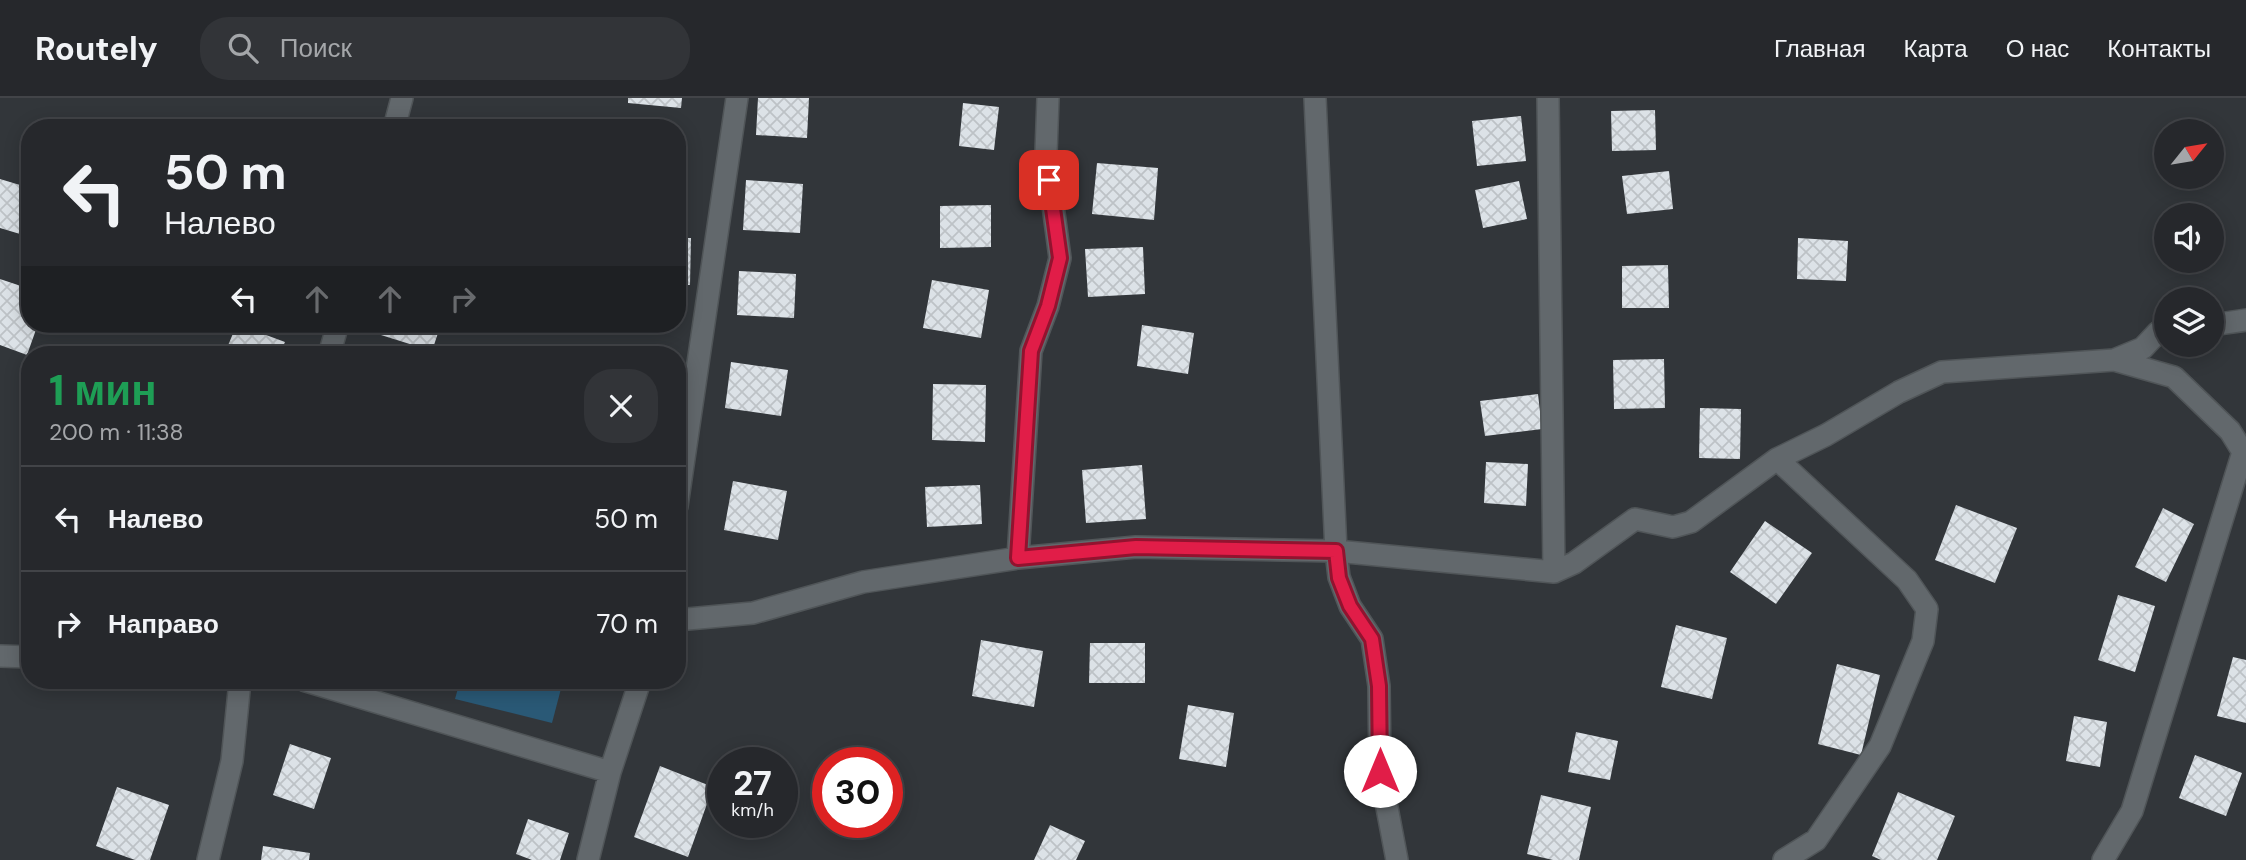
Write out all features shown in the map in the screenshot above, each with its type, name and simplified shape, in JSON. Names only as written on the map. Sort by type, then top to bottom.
[{"type":"street","points":[[396,119],[402,98]]},
{"type":"street","points":[[686,445],[737,98]]},
{"type":"street","points":[[1018,558],[1031,351],[1048,306],[1060,258],[1046,153],[1048,98]]},
{"type":"street","points":[[1315,98],[1336,551],[1339,578],[1350,606],[1372,639],[1379,686],[1380,771],[1397,860]]},
{"type":"street","points":[[1548,98],[1554,572]]},
{"type":"street","points":[[2224,323],[2246,320]]},
{"type":"street","points":[[686,619],[753,613],[863,582],[1018,558],[1136,547],[1336,551],[1554,572],[1574,563],[1635,519],[1673,527],[1691,522],[1777,458],[1826,435],[1899,392],[1942,372],[2114,360],[2143,348],[2154,336]]},
{"type":"street","points":[[2104,860],[2132,811],[2243,452],[2230,431],[2174,377],[2114,360]]},
{"type":"street","points":[[1777,458],[1907,580],[1927,609],[1923,641],[1880,746],[1816,840],[1784,860]]},
{"type":"street","points":[[0,656],[21,657]]},
{"type":"street","points":[[208,860],[232,761],[239,689]]},
{"type":"street","points":[[333,689],[610,772]]},
{"type":"street","points":[[588,860],[610,772],[637,689]]},
{"type":"shaded area","points":[[458,689],[561,689],[552,723],[455,699]]},
{"type":"building","points":[[628,98],[682,98],[681,108],[628,103]]},
{"type":"building","points":[[758,98],[809,98],[807,138],[756,135]]},
{"type":"building","points":[[963,103],[999,107],[994,150],[959,146]]},
{"type":"building","points":[[1655,110],[1656,150],[1612,151],[1611,111]]},
{"type":"building","points":[[1521,116],[1526,161],[1477,166],[1472,121]]},
{"type":"building","points":[[1097,163],[1158,168],[1154,220],[1092,214]]},
{"type":"building","points":[[1669,171],[1673,209],[1627,214],[1622,176]]},
{"type":"building","points":[[0,179],[21,185],[21,234],[0,228]]},
{"type":"building","points":[[746,180],[803,184],[800,233],[743,230]]},
{"type":"building","points":[[1519,181],[1527,219],[1483,228],[1475,190]]},
{"type":"building","points":[[991,205],[991,247],[940,248],[940,206]]},
{"type":"building","points":[[686,238],[691,238],[690,285],[686,285]]},
{"type":"building","points":[[1798,238],[1848,241],[1846,281],[1797,279]]},
{"type":"building","points":[[1143,247],[1145,294],[1088,297],[1085,249]]},
{"type":"building","points":[[1668,265],[1669,308],[1622,308],[1622,266]]},
{"type":"building","points":[[739,271],[796,274],[794,318],[737,315]]},
{"type":"building","points":[[0,279],[21,286],[21,333],[35,333],[30,346],[21,346],[21,353],[0,345]]},
{"type":"building","points":[[932,280],[989,290],[981,338],[923,328]]},
{"type":"building","points":[[1142,325],[1194,333],[1188,374],[1137,366]]},
{"type":"building","points":[[233,333],[261,333],[285,342],[283,346],[228,346]]},
{"type":"building","points":[[438,333],[434,346],[416,346],[381,335]]},
{"type":"building","points":[[1664,359],[1665,408],[1614,409],[1613,360]]},
{"type":"building","points":[[731,362],[788,370],[781,416],[725,408]]},
{"type":"building","points":[[933,384],[986,385],[985,442],[932,440]]},
{"type":"building","points":[[1538,394],[1542,429],[1485,436],[1480,401]]},
{"type":"building","points":[[1700,408],[1741,409],[1740,459],[1699,458]]},
{"type":"building","points":[[1486,462],[1528,464],[1526,506],[1484,503]]},
{"type":"building","points":[[1142,465],[1146,519],[1086,523],[1082,470]]},
{"type":"building","points":[[733,481],[787,491],[778,540],[724,530]]},
{"type":"building","points":[[980,485],[982,524],[927,527],[925,487]]},
{"type":"building","points":[[1956,505],[2017,528],[1995,583],[1935,560]]},
{"type":"building","points":[[2163,508],[2194,524],[2166,582],[2135,567]]},
{"type":"building","points":[[1765,521],[1812,553],[1776,604],[1730,572]]},
{"type":"building","points":[[2118,595],[2155,606],[2135,672],[2098,660]]},
{"type":"building","points":[[1676,625],[1727,638],[1712,699],[1661,687]]},
{"type":"building","points":[[981,640],[1043,651],[1034,707],[972,696]]},
{"type":"building","points":[[1090,643],[1145,643],[1145,683],[1089,683]]},
{"type":"building","points":[[2233,657],[2246,660],[2246,723],[2217,716]]},
{"type":"building","points":[[1837,664],[1880,675],[1861,755],[1818,744]]},
{"type":"building","points":[[1188,705],[1234,713],[1226,767],[1179,759]]},
{"type":"building","points":[[2074,716],[2107,722],[2100,767],[2066,761]]},
{"type":"building","points":[[1576,732],[1618,741],[1610,780],[1568,772]]},
{"type":"building","points":[[290,744],[331,758],[314,809],[273,795]]},
{"type":"building","points":[[2195,755],[2242,773],[2226,816],[2179,798]]},
{"type":"building","points":[[660,766],[707,785],[707,804],[688,857],[634,837]]},
{"type":"building","points":[[117,787],[169,805],[150,860],[135,860],[96,846]]},
{"type":"building","points":[[1898,792],[1955,816],[1937,860],[1881,860],[1872,856]]},
{"type":"building","points":[[1541,795],[1591,807],[1579,860],[1553,860],[1527,854]]},
{"type":"building","points":[[528,819],[569,833],[560,860],[532,860],[516,854]]},
{"type":"building","points":[[1050,825],[1085,841],[1076,860],[1034,860]]},
{"type":"building","points":[[263,846],[310,853],[309,860],[261,860]]},
{"type":"route","points":[[1049,180],[1060,258],[1048,306],[1031,351],[1018,558],[1136,547],[1336,551],[1339,578],[1350,606],[1372,639],[1379,686],[1380,771]]}]
